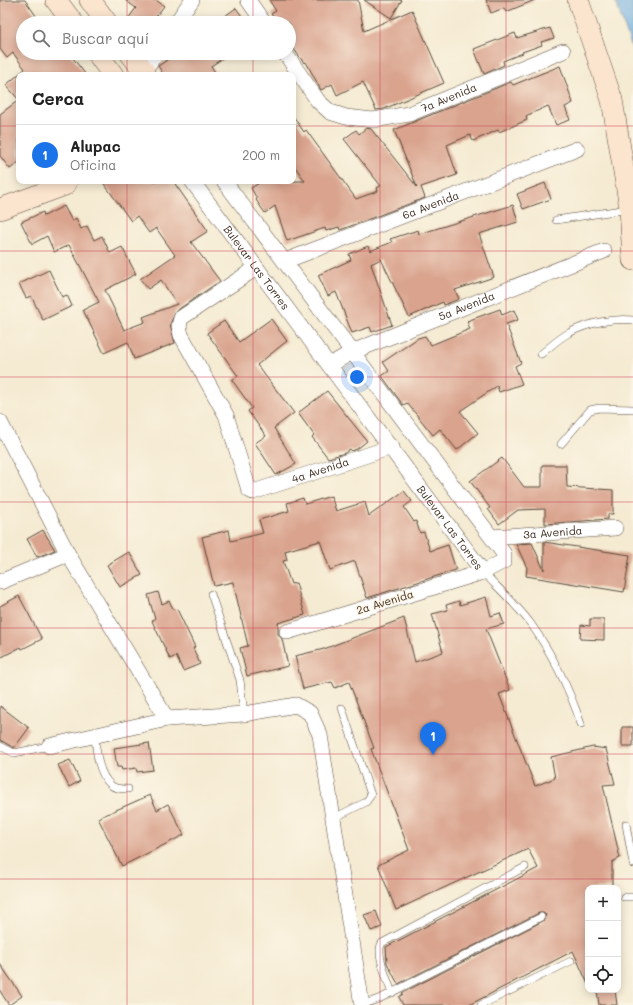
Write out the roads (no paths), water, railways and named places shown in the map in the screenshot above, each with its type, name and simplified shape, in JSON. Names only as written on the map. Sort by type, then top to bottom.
[{"type":"main road","points":[[56,0],[69,16]]},
{"type":"main road","points":[[90,0],[103,16]]},
{"type":"main road","points":[[578,0],[612,100],[630,208],[633,260]]},
{"type":"main road","points":[[102,60],[112,72]]},
{"type":"main road","points":[[135,60],[143,72]]},
{"type":"main road","points":[[0,209],[66,184]]},
{"type":"street","points":[[181,16],[192,0]]},
{"type":"street","points":[[248,0],[259,16]]},
{"type":"street","name":"7a Avenida","points":[[290,60],[318,101],[330,112],[346,117],[373,120],[409,114],[563,51]]},
{"type":"street","points":[[145,72],[152,60]]},
{"type":"street","name":"6a Avenida","points":[[284,261],[577,149]]},
{"type":"street","name":"Bulevar Las Torres","points":[[194,184],[484,572],[504,561],[504,554],[492,537],[226,184]]},
{"type":"street","points":[[231,235],[252,219]]},
{"type":"street","name":"5a Avenida","points":[[330,365],[352,352],[604,251]]},
{"type":"street","name":"4a Avenida","points":[[256,268],[181,318],[178,326],[181,335],[226,416],[249,490],[253,492],[392,447]]},
{"type":"street","points":[[0,422],[68,554],[167,719]]},
{"type":"street","name":"3a Avenida","points":[[492,537],[615,528]]},
{"type":"street","points":[[0,582],[68,554]]},
{"type":"street","name":"2a Avenida","points":[[287,632],[484,572]]},
{"type":"street","points":[[49,746],[167,719],[244,714],[296,705],[310,712],[320,735],[362,1005]]},
{"type":"lane","points":[[556,220],[630,208]]},
{"type":"lane","points":[[542,354],[569,333],[590,325],[622,319],[633,320]]},
{"type":"lane","points":[[561,444],[590,410],[599,408],[633,409]]},
{"type":"lane","points":[[484,572],[530,623],[547,648],[570,692],[581,724]]},
{"type":"lane","points":[[211,594],[240,680],[244,714]]},
{"type":"lane","points":[[332,819],[366,802],[371,795],[342,708]]},
{"type":"lane","points":[[95,735],[96,753],[106,780],[113,787],[128,789]]},
{"type":"lane","points":[[0,746],[14,753],[49,746]]},
{"type":"lane","points":[[626,824],[633,864]]},
{"type":"lane","points":[[392,992],[380,956],[379,947],[382,942],[526,867]]},
{"type":"lane","points":[[624,897],[633,897]]},
{"type":"lane","points":[[362,1005],[392,992],[541,917]]},
{"type":"lane","points":[[481,1005],[571,961]]},
{"type":"water","points":[[615,0],[633,0],[633,51]]},
{"type":"place","name":"Alupac","points":[[433,755]]}]
